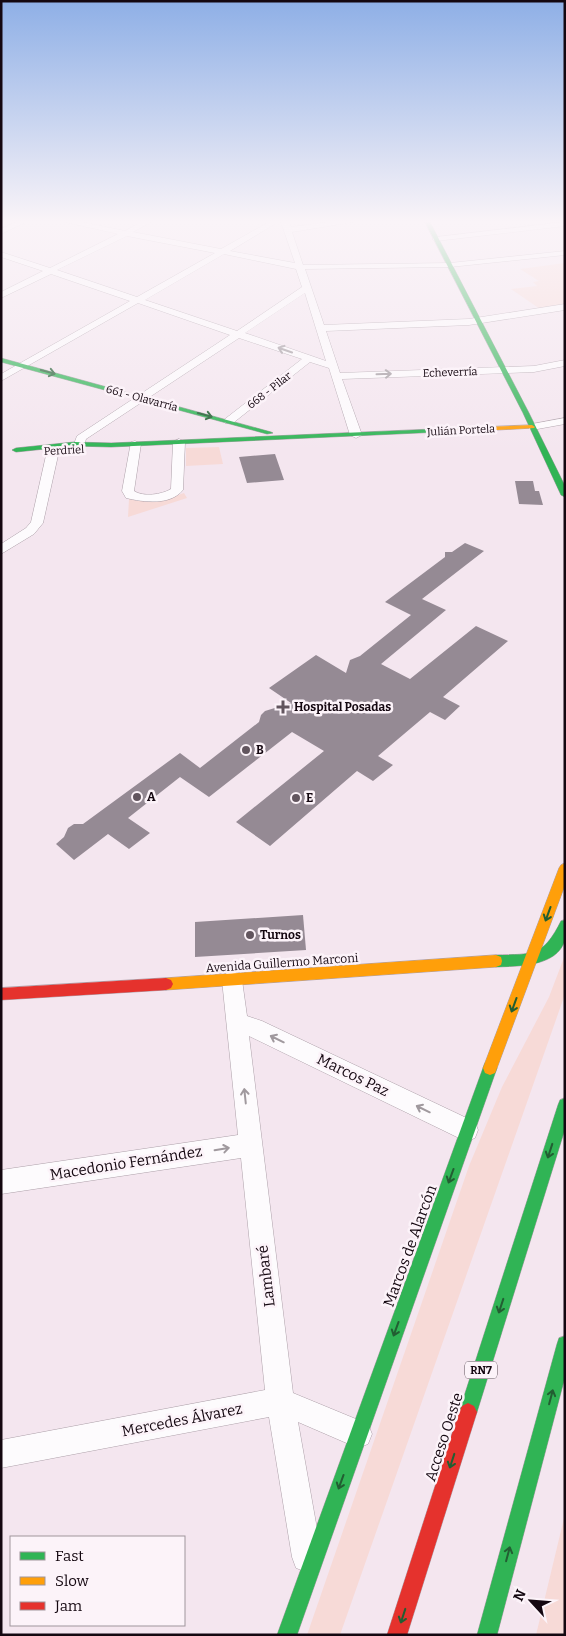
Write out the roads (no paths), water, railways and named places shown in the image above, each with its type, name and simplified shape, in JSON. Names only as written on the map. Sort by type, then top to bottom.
[{"type":"main road","points":[[466,298],[565,495]]},
{"type":"main road","name":"661 - Olavarría","points":[[1,360],[229,421],[282,438]]},
{"type":"main road","name":"Julián Portela","points":[[111,445],[532,427]]},
{"type":"main road","points":[[1,450],[16,450],[47,445],[111,445]]},
{"type":"main road","name":"Perdriel","points":[[16,450],[83,450],[111,445]]},
{"type":"main road","name":"Marcos de Alarcón","points":[[287,1635],[467,1130],[565,868]]},
{"type":"main road","name":"Avenida Guillermo Marconi","points":[[1,994],[531,960],[552,952],[558,943],[565,925]]},
{"type":"main road","name":"Acceso Oeste","points":[[397,1635],[565,1104]]},
{"type":"main road","points":[[487,1635],[565,1344]]},
{"type":"street","points":[[133,298],[332,366]]},
{"type":"street","points":[[1,378],[141,298]]},
{"type":"street","points":[[80,444],[81,438],[291,298]]},
{"type":"street","points":[[310,298],[356,435]]},
{"type":"street","points":[[320,328],[477,320],[565,307]]},
{"type":"street","name":"668 - Pilar","points":[[229,421],[309,358]]},
{"type":"street","name":"Echeverría","points":[[335,376],[534,369],[565,363]]},
{"type":"street","name":"Julián Portela","points":[[532,427],[565,421]]},
{"type":"street","points":[[135,444],[128,492],[136,497],[159,496],[174,494],[177,490],[179,442]]},
{"type":"street","points":[[1,550],[30,531],[37,522],[53,451]]},
{"type":"street","name":"Lambaré","points":[[232,980],[280,1401],[310,1570]]},
{"type":"street","name":"Marcos Paz","points":[[238,1024],[255,1028],[467,1130]]},
{"type":"street","name":"Macedonio Fernández","points":[[1,1182],[250,1144]]},
{"type":"street","points":[[280,1401],[358,1434]]},
{"type":"street","name":"Mercedes Álvarez","points":[[1,1454],[280,1401]]},
{"type":"place","name":"Hospital Posadas","points":[[283,707]]},
{"type":"place","name":"B","points":[[246,750]]},
{"type":"place","name":"A","points":[[137,797]]},
{"type":"place","name":"E","points":[[296,798]]},
{"type":"place","name":"Turnos","points":[[250,935]]}]
